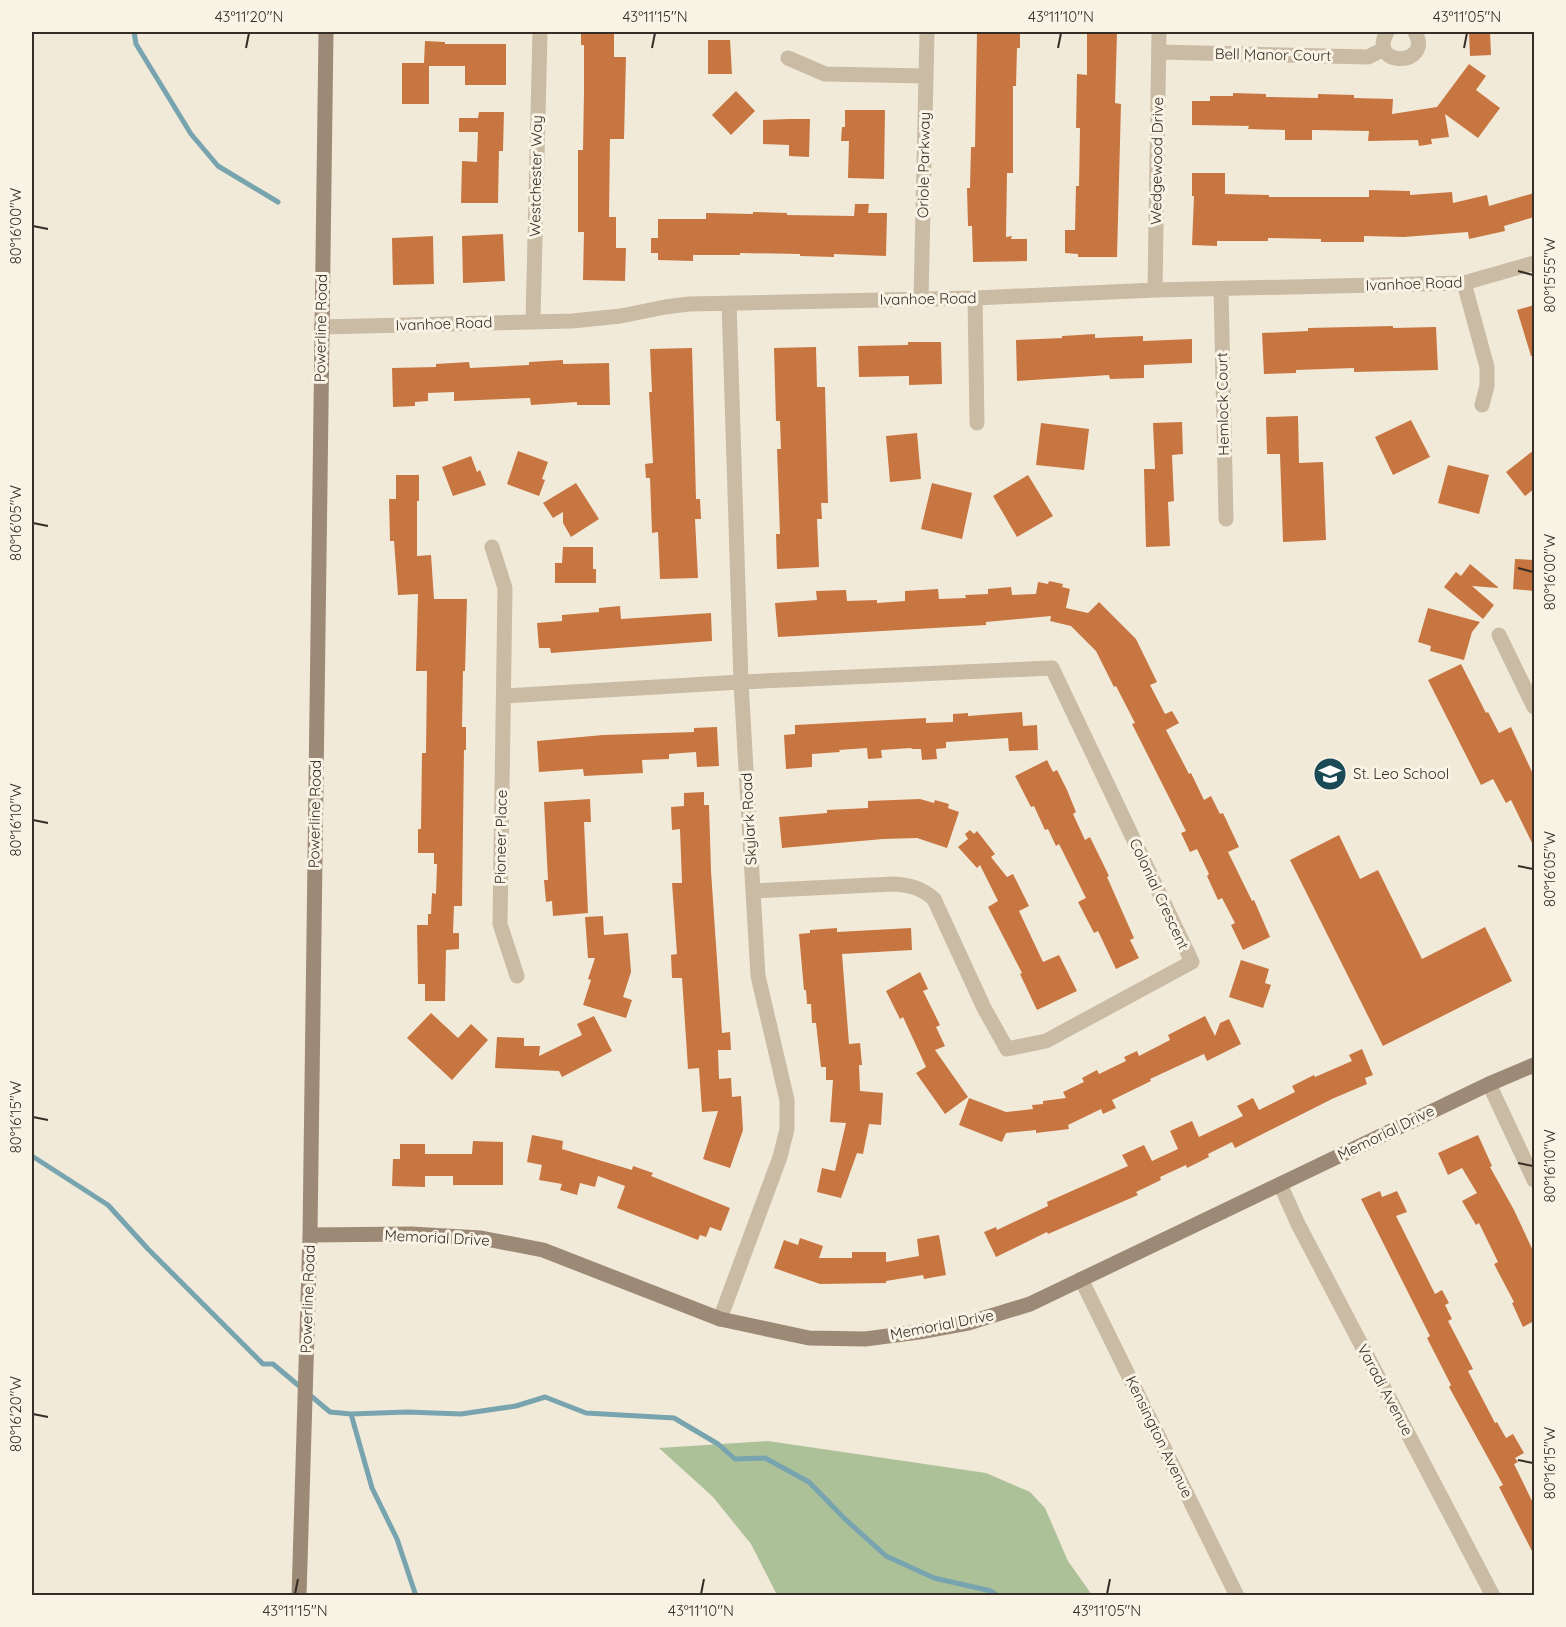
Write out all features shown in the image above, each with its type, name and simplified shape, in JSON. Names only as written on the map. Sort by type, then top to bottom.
[{"type":"main road","name":"Powerline Road","points":[[299,1596],[310,1235],[326,32]]},
{"type":"main road","name":"Memorial Drive","points":[[310,1235],[411,1234],[481,1238],[543,1250],[720,1319],[809,1338],[865,1339],[968,1323],[1030,1304],[1489,1084],[1534,1065]]},
{"type":"street","name":"Westchester Way","points":[[533,321],[540,32]]},
{"type":"street","name":"Oriole Parkway","points":[[921,299],[927,32]]},
{"type":"street","name":"Wedgewood Drive","points":[[1155,290],[1159,32]]},
{"type":"street","points":[[1387,32],[1384,38],[1384,49],[1398,60],[1414,54],[1418,43],[1415,32]]},
{"type":"street","name":"Bell Manor Court","points":[[1159,52],[1368,57],[1384,49]]},
{"type":"street","points":[[788,58],[825,74],[926,76]]},
{"type":"street","name":"Ivanhoe Road","points":[[321,327],[609,318],[677,305],[1464,283],[1534,263]]},
{"type":"street","points":[[1464,283],[1486,367],[1487,386],[1482,405]]},
{"type":"street","name":"Hemlock Court","points":[[1221,289],[1226,519]]},
{"type":"street","points":[[975,298],[977,423]]},
{"type":"street","name":"Skylark Road","points":[[720,1319],[780,1156],[787,1129],[787,1100],[758,976],[741,682],[729,303]]},
{"type":"street","name":"Pioneer Place","points":[[492,546],[505,588],[500,924],[517,976]]},
{"type":"street","points":[[1499,635],[1534,707]]},
{"type":"street","name":"Colonial Crescent","points":[[741,682],[1052,668],[1192,962],[1046,1041],[1007,1049],[984,1008],[934,899],[924,890],[911,885],[893,884],[753,891]]},
{"type":"street","points":[[504,696],[741,682]]},
{"type":"street","points":[[1489,1084],[1534,1180]]},
{"type":"street","name":"Varadi Avenue","points":[[1280,1184],[1298,1224],[1493,1596]]},
{"type":"street","name":"Kensington Avenue","points":[[1081,1278],[1237,1596]]},
{"type":"green space","points":[[768,1441],[986,1473],[1030,1492],[1045,1508],[1068,1561],[1092,1595],[777,1595],[751,1544],[713,1497],[659,1448]]},
{"type":"building","points":[[581,32],[614,32],[614,57],[626,57],[624,139],[610,139],[609,217],[616,217],[616,248],[626,248],[625,281],[583,280],[584,232],[578,232],[578,150],[583,150],[584,91],[584,45],[581,45]]},
{"type":"building","points":[[977,32],[1020,32],[1020,48],[1017,48],[1016,86],[1013,86],[1013,173],[1007,173],[1006,237],[1027,239],[1027,261],[973,262],[972,226],[968,226],[967,188],[970,188],[971,147],[975,147]]},
{"type":"building","points":[[1087,32],[1117,32],[1115,103],[1121,104],[1117,257],[1078,257],[1078,254],[1065,253],[1065,230],[1075,230],[1076,186],[1079,186],[1080,128],[1076,128],[1077,74],[1087,75]]},
{"type":"building","points":[[1469,32],[1490,32],[1491,55],[1470,56]]},
{"type":"building","points":[[708,40],[730,40],[732,74],[708,74]]},
{"type":"building","points":[[425,41],[445,42],[445,44],[506,44],[506,85],[465,85],[465,66],[429,66],[429,104],[402,104],[402,63],[424,63]]},
{"type":"building","points":[[1469,64],[1486,76],[1476,90],[1500,108],[1478,138],[1445,114],[1449,137],[1431,139],[1432,144],[1419,146],[1418,140],[1368,141],[1369,131],[1312,130],[1312,140],[1285,140],[1285,130],[1248,129],[1249,126],[1192,125],[1192,101],[1210,101],[1210,96],[1233,96],[1233,93],[1266,94],[1266,97],[1318,98],[1318,94],[1393,99],[1392,114],[1437,107]]},
{"type":"building","points":[[736,91],[755,111],[731,135],[712,115]]},
{"type":"building","points":[[845,110],[885,110],[884,179],[848,178],[849,141],[841,141],[842,127],[845,127]]},
{"type":"building","points":[[479,112],[504,112],[503,151],[499,151],[498,203],[461,203],[462,161],[477,162],[478,132],[459,132],[459,118],[478,118]]},
{"type":"building","points":[[810,119],[809,157],[789,156],[789,145],[763,144],[763,120]]},
{"type":"building","points":[[1192,173],[1225,173],[1225,194],[1269,195],[1269,197],[1369,197],[1369,190],[1410,191],[1410,195],[1452,192],[1453,203],[1487,195],[1489,206],[1534,193],[1534,217],[1504,226],[1505,231],[1469,239],[1468,232],[1404,237],[1364,236],[1364,242],[1268,238],[1268,241],[1217,241],[1217,246],[1192,245],[1194,196],[1192,196]]},
{"type":"building","points":[[855,204],[869,204],[868,213],[887,213],[886,256],[834,254],[834,257],[740,253],[740,255],[693,255],[693,261],[658,260],[658,253],[651,253],[651,238],[658,238],[658,219],[706,219],[706,213],[753,214],[753,212],[854,216]]},
{"type":"building","points":[[503,234],[505,281],[463,283],[462,236]]},
{"type":"building","points":[[433,236],[434,284],[393,285],[392,238]]},
{"type":"building","points":[[1534,305],[1534,356],[1531,356],[1517,310]]},
{"type":"building","points":[[1393,326],[1393,328],[1436,327],[1438,370],[1354,372],[1354,368],[1296,370],[1296,373],[1264,374],[1262,333],[1308,331],[1308,328]]},
{"type":"building","points":[[1095,334],[1095,338],[1143,336],[1143,341],[1192,339],[1192,363],[1144,365],[1144,378],[1110,379],[1109,375],[1017,381],[1016,340]]},
{"type":"building","points":[[908,342],[941,342],[942,384],[909,385],[909,376],[859,377],[858,346],[908,345]]},
{"type":"building","points":[[816,347],[817,387],[825,387],[828,503],[821,503],[822,519],[817,519],[819,567],[777,569],[776,534],[780,534],[777,449],[781,449],[780,421],[776,421],[774,348]]},
{"type":"building","points":[[692,348],[696,499],[700,499],[701,519],[695,519],[698,578],[660,579],[658,532],[652,533],[650,478],[646,478],[645,464],[653,463],[649,392],[652,392],[650,349]]},
{"type":"building","points":[[563,360],[563,364],[609,363],[610,405],[577,405],[577,402],[531,405],[530,398],[454,401],[454,392],[428,393],[428,401],[415,402],[415,406],[393,407],[392,368],[436,367],[436,364],[469,362],[470,368],[529,365],[529,362]]},
{"type":"building","points":[[1298,416],[1299,463],[1323,462],[1326,540],[1283,542],[1280,454],[1267,454],[1266,417]]},
{"type":"building","points":[[1411,420],[1430,457],[1393,475],[1375,437]]},
{"type":"building","points":[[1182,422],[1183,454],[1172,455],[1174,501],[1168,502],[1170,546],[1146,547],[1144,469],[1155,469],[1153,423]]},
{"type":"building","points":[[1041,423],[1089,429],[1084,470],[1036,465]]},
{"type":"building","points":[[917,433],[921,479],[890,482],[886,436]]},
{"type":"building","points":[[1534,450],[1534,489],[1525,496],[1506,472]]},
{"type":"building","points":[[518,451],[548,462],[539,496],[507,484]]},
{"type":"building","points":[[471,456],[477,472],[480,470],[486,485],[453,496],[442,467]]},
{"type":"building","points":[[1448,465],[1489,475],[1479,514],[1438,503]]},
{"type":"building","points":[[396,475],[419,475],[417,556],[431,555],[434,599],[467,599],[462,727],[466,727],[466,750],[464,750],[462,906],[454,906],[453,933],[459,933],[459,949],[446,950],[445,1001],[425,1001],[425,984],[418,984],[417,925],[428,925],[432,893],[436,894],[437,864],[434,864],[434,853],[418,853],[418,829],[421,829],[422,753],[426,753],[427,671],[416,671],[418,594],[398,595],[394,541],[390,541],[389,499],[396,499]]},
{"type":"building","points":[[1028,475],[1053,516],[1017,537],[993,496]]},
{"type":"building","points":[[576,483],[599,519],[571,537],[563,523],[563,512],[553,518],[543,503]]},
{"type":"building","points":[[932,483],[972,493],[962,539],[921,529]]},
{"type":"building","points":[[563,547],[593,547],[593,569],[596,569],[596,583],[555,583],[555,563],[562,563]]},
{"type":"building","points":[[1515,559],[1534,560],[1534,591],[1513,589]]},
{"type":"building","points":[[1470,564],[1499,588],[1472,586],[1494,605],[1483,619],[1444,587],[1456,572],[1461,576]]},
{"type":"building","points":[[1049,581],[1063,584],[1062,587],[1070,589],[1066,608],[1088,613],[1099,602],[1136,639],[1157,682],[1150,685],[1165,714],[1172,711],[1179,723],[1166,730],[1204,800],[1211,796],[1220,814],[1223,813],[1239,847],[1228,852],[1252,901],[1254,900],[1270,937],[1243,950],[1231,925],[1235,923],[1222,898],[1218,900],[1197,849],[1190,852],[1181,833],[1186,831],[1132,724],[1135,723],[1116,686],[1114,687],[1096,651],[1071,626],[1050,621],[1051,616],[986,622],[986,625],[778,637],[775,603],[817,600],[816,591],[846,590],[847,601],[877,600],[877,603],[905,601],[905,591],[938,589],[939,599],[966,598],[965,595],[988,594],[988,589],[1011,587],[1012,595],[1036,594],[1038,582],[1048,584]]},
{"type":"building","points":[[620,606],[621,619],[711,613],[712,641],[551,653],[550,648],[539,648],[537,623],[562,621],[562,615],[599,612],[599,608]]},
{"type":"building","points":[[1428,608],[1480,622],[1472,632],[1464,660],[1430,651],[1431,646],[1418,642]]},
{"type":"building","points":[[1461,664],[1499,733],[1511,727],[1534,776],[1534,847],[1511,800],[1506,803],[1493,779],[1481,785],[1428,680]]},
{"type":"building","points":[[1022,712],[1023,726],[1037,725],[1038,750],[1009,751],[1008,738],[946,742],[946,748],[936,749],[937,759],[922,760],[921,749],[911,748],[881,750],[882,758],[868,759],[867,748],[839,750],[840,752],[812,754],[812,767],[786,769],[784,735],[795,734],[795,725],[926,718],[926,723],[953,722],[953,714],[968,713],[968,716]]},
{"type":"building","points":[[717,727],[719,766],[697,767],[696,752],[669,754],[669,759],[642,760],[643,773],[584,776],[583,769],[539,772],[537,741],[603,735],[694,732],[694,728]]},
{"type":"building","points":[[1047,760],[1053,772],[1057,770],[1067,790],[1076,812],[1073,814],[1085,840],[1090,837],[1109,876],[1107,877],[1134,938],[1130,940],[1139,958],[1116,969],[1098,931],[1094,933],[1078,902],[1086,898],[1059,844],[1056,846],[1048,829],[1045,830],[1034,806],[1031,807],[1015,776]]},
{"type":"building","points":[[704,792],[704,805],[709,805],[722,1033],[730,1032],[731,1050],[718,1050],[719,1079],[731,1078],[732,1097],[741,1096],[743,1130],[730,1168],[703,1159],[718,1111],[702,1112],[699,1068],[688,1069],[682,978],[672,978],[671,955],[677,954],[672,883],[682,883],[680,829],[672,830],[671,807],[684,806],[684,793]]},
{"type":"building","points":[[590,799],[591,822],[584,822],[588,913],[553,916],[552,901],[546,902],[544,880],[548,880],[544,802]]},
{"type":"building","points":[[920,799],[949,804],[948,808],[959,812],[947,848],[917,838],[782,848],[779,817],[827,813],[827,810],[868,808],[868,801]]},
{"type":"building","points":[[970,830],[974,834],[977,831],[995,854],[991,857],[1007,877],[1013,874],[1029,906],[1019,911],[1043,962],[1059,955],[1077,991],[1037,1010],[1020,974],[1022,973],[988,907],[998,901],[980,865],[977,868],[958,847],[968,839],[965,834]]},
{"type":"building","points":[[1339,835],[1360,879],[1378,870],[1422,959],[1485,927],[1512,981],[1383,1046],[1290,860]]},
{"type":"building","points":[[603,916],[604,935],[628,933],[631,972],[623,997],[632,1000],[626,1018],[583,1005],[595,958],[588,958],[585,917]]},
{"type":"building","points":[[837,928],[837,932],[911,928],[912,950],[842,954],[849,1044],[860,1043],[862,1065],[859,1065],[860,1091],[883,1093],[881,1125],[869,1124],[863,1154],[857,1153],[841,1198],[817,1192],[822,1168],[835,1171],[846,1123],[830,1122],[833,1080],[826,1080],[826,1067],[821,1067],[816,1023],[812,1023],[811,1004],[807,1004],[806,990],[804,990],[799,934],[810,933],[810,930]]},
{"type":"building","points":[[1241,960],[1269,969],[1265,983],[1271,985],[1263,1008],[1229,997]]},
{"type":"building","points":[[920,972],[928,989],[923,991],[940,1025],[936,1027],[945,1046],[935,1050],[968,1097],[945,1114],[916,1073],[926,1067],[903,1017],[900,1019],[886,991]]},
{"type":"building","points":[[431,1013],[458,1038],[471,1024],[488,1040],[452,1080],[407,1038]]},
{"type":"building","points":[[594,1016],[612,1051],[562,1077],[559,1071],[495,1068],[497,1037],[524,1038],[524,1046],[540,1046],[539,1056],[582,1035],[577,1024]]},
{"type":"building","points":[[1205,1016],[1215,1036],[1220,1023],[1229,1019],[1241,1044],[1207,1061],[1204,1054],[1150,1079],[1151,1081],[1112,1100],[1116,1108],[1103,1114],[1101,1109],[1068,1125],[1069,1129],[1036,1133],[1036,1130],[1006,1133],[1002,1142],[959,1125],[969,1098],[1006,1112],[1033,1109],[1032,1105],[1043,1104],[1043,1101],[1066,1098],[1063,1092],[1084,1082],[1082,1078],[1097,1070],[1099,1074],[1126,1061],[1124,1057],[1137,1051],[1139,1056],[1170,1040],[1168,1035]]},
{"type":"building","points":[[1362,1049],[1373,1075],[1365,1078],[1367,1084],[1235,1148],[1232,1142],[1187,1168],[1186,1165],[1160,1177],[1161,1180],[1136,1192],[1138,1195],[1048,1234],[1047,1232],[996,1257],[984,1232],[996,1227],[997,1230],[1048,1206],[1047,1202],[1128,1166],[1122,1155],[1144,1145],[1152,1161],[1178,1149],[1170,1131],[1192,1121],[1199,1137],[1243,1116],[1237,1106],[1253,1098],[1259,1110],[1295,1092],[1292,1086],[1352,1061],[1349,1055]]},
{"type":"building","points":[[532,1135],[563,1141],[562,1149],[632,1170],[633,1166],[653,1173],[651,1176],[730,1208],[721,1231],[710,1227],[706,1237],[700,1235],[698,1240],[617,1208],[625,1186],[598,1176],[595,1187],[580,1183],[577,1195],[560,1190],[562,1184],[539,1180],[542,1165],[527,1162]]},
{"type":"building","points":[[1478,1135],[1492,1166],[1490,1167],[1534,1253],[1534,1321],[1523,1327],[1512,1303],[1514,1302],[1494,1264],[1498,1262],[1479,1223],[1476,1225],[1462,1201],[1477,1193],[1462,1168],[1448,1175],[1438,1153]]},
{"type":"building","points":[[473,1141],[503,1142],[503,1185],[453,1185],[453,1176],[425,1176],[425,1187],[392,1186],[393,1159],[400,1159],[400,1144],[425,1144],[425,1154],[472,1154]]},
{"type":"building","points":[[1380,1191],[1382,1197],[1397,1191],[1407,1212],[1396,1216],[1435,1294],[1442,1290],[1449,1303],[1445,1305],[1452,1319],[1448,1321],[1473,1369],[1468,1371],[1495,1423],[1497,1422],[1506,1438],[1513,1434],[1524,1453],[1515,1458],[1518,1462],[1514,1464],[1534,1505],[1534,1555],[1499,1487],[1503,1485],[1449,1387],[1451,1385],[1427,1338],[1430,1336],[1361,1199]]},
{"type":"building","points":[[939,1235],[946,1275],[924,1279],[923,1275],[886,1281],[886,1283],[820,1284],[774,1268],[784,1240],[798,1245],[800,1238],[823,1246],[819,1258],[852,1258],[852,1252],[886,1252],[886,1262],[919,1256],[917,1239]]},
{"type":"waterway","points":[[134,32],[136,44],[191,134],[218,166],[278,202]]},
{"type":"waterway","points":[[32,1156],[108,1205],[148,1249],[263,1364],[273,1364],[330,1412],[461,1414],[516,1406],[545,1397],[586,1413],[674,1418],[718,1444],[735,1459],[765,1458],[809,1482],[886,1556],[934,1578],[991,1591],[998,1596]]},
{"type":"waterway","points":[[351,1414],[372,1488],[397,1539],[416,1596]]},
{"type":"place","name":"St. Leo School","points":[[1330,774]]}]
